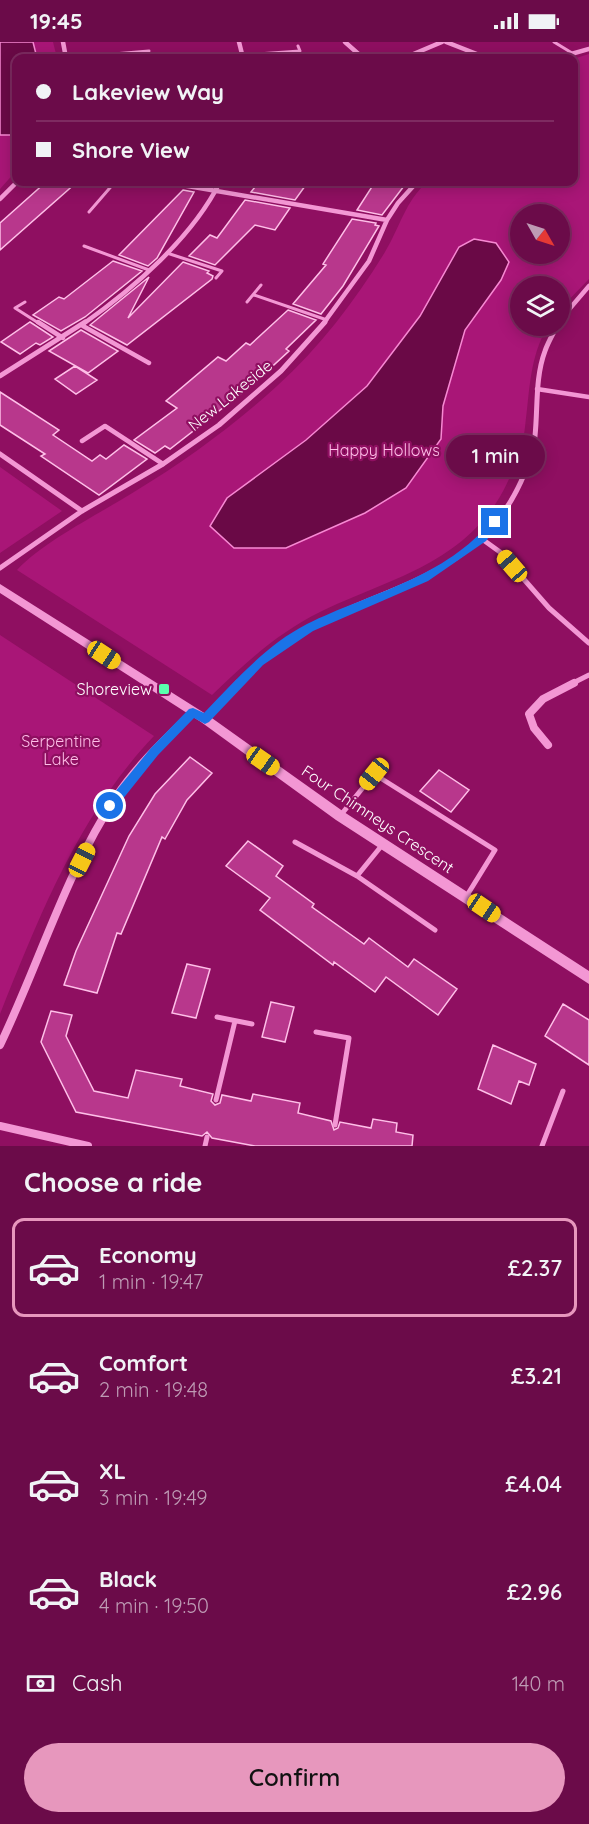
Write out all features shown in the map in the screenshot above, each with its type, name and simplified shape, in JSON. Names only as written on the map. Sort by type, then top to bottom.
[{"type":"street","points":[[345,42],[358,54]]},
{"type":"street","points":[[414,54],[444,42],[476,54]]},
{"type":"street","points":[[569,54],[589,49]]},
{"type":"street","points":[[0,200],[13,186]]},
{"type":"street","points":[[190,186],[387,220]]},
{"type":"street","points":[[0,376],[83,326],[149,270],[167,253],[218,186]]},
{"type":"street","name":"New Lakeside","points":[[0,568],[82,511],[163,464],[219,425],[281,371],[327,320],[369,261],[387,220],[413,186]]},
{"type":"street","points":[[570,308],[589,286]]},
{"type":"street","points":[[205,719],[259,662],[309,628],[425,578],[482,539],[508,506],[536,438],[537,389],[544,351],[552,336]]},
{"type":"street","points":[[0,454],[82,511]]},
{"type":"street","points":[[482,539],[500,552],[549,608],[588,640]]},
{"type":"street","name":"Four Chimneys Crescent","points":[[0,588],[205,719],[340,816],[589,978]]},
{"type":"street","points":[[548,745],[534,728],[529,714],[543,699],[589,675]]},
{"type":"street","points":[[0,1045],[64,896],[110,806],[155,752],[193,712]]},
{"type":"street","points":[[0,1125],[88,1146]]},
{"type":"lane","points":[[554,42],[572,53]]},
{"type":"lane","points":[[272,54],[300,51],[298,46]]},
{"type":"lane","points":[[113,54],[149,51]]},
{"type":"lane","points":[[89,212],[103,199],[112,186]]},
{"type":"lane","points":[[84,246],[149,270]]},
{"type":"lane","points":[[167,253],[222,272],[216,278]]},
{"type":"lane","points":[[247,302],[261,285]]},
{"type":"lane","points":[[254,296],[327,320]]},
{"type":"lane","points":[[25,302],[15,308],[63,338]]},
{"type":"lane","points":[[83,326],[148,363]]},
{"type":"lane","points":[[537,389],[589,397]]},
{"type":"lane","points":[[82,441],[105,426],[163,464]]},
{"type":"lane","points":[[340,816],[374,774],[495,850],[466,897]]},
{"type":"lane","points":[[295,842],[357,876],[435,930]]},
{"type":"lane","points":[[357,876],[383,844]]},
{"type":"lane","points":[[217,1017],[252,1024]]},
{"type":"lane","points":[[216,1100],[235,1021]]},
{"type":"lane","points":[[316,1032],[349,1038],[335,1125]]},
{"type":"lane","points":[[542,1146],[563,1091]]},
{"type":"lane","points":[[205,1146],[207,1137]]},
{"type":"green space","points":[[0,42],[53,42],[56,54],[12,54],[12,176],[0,189]]},
{"type":"green space","name":"Happy Hollows","points":[[589,54],[589,279],[570,299],[570,276],[510,276],[510,336],[543,336],[537,350],[529,387],[524,436],[510,477],[496,503],[460,542],[417,570],[320,612],[290,629],[237,671],[212,695],[17,570],[57,538],[172,468],[226,429],[293,371],[308,356],[362,288],[385,252],[413,198],[423,186],[578,186],[578,57]]},
{"type":"green space","points":[[0,467],[62,511],[0,553]]},
{"type":"green space","name":"Serpentine Lake","points":[[0,635],[154,736],[127,767],[83,832],[30,939],[0,1014]]},
{"type":"shaded area","points":[[0,42],[33,42],[36,54],[12,54],[12,135],[0,135]]},
{"type":"shaded area","name":"Happy Hollows","points":[[474,239],[496,243],[509,262],[501,280],[465,330],[443,406],[441,439],[406,488],[365,513],[286,548],[234,548],[210,526],[227,498],[306,440],[367,386],[420,316],[459,247]]},
{"type":"building","points":[[42,186],[72,186],[0,250],[0,223]]},
{"type":"building","points":[[256,186],[305,186],[295,200],[251,192]]},
{"type":"building","points":[[372,186],[404,186],[382,215],[357,210]]},
{"type":"building","points":[[183,190],[194,192],[157,258],[148,266],[119,255]]},
{"type":"building","points":[[245,200],[290,208],[275,230],[255,225],[215,265],[189,256],[210,235],[217,238]]},
{"type":"building","points":[[352,219],[376,223],[375,225],[379,226],[343,286],[321,314],[293,304],[326,265],[323,264]]},
{"type":"building","points":[[113,261],[142,271],[85,317],[61,331],[33,315],[59,297],[64,299]]},
{"type":"building","points":[[183,262],[209,271],[207,273],[213,276],[212,279],[127,345],[90,325],[149,277],[128,318]]},
{"type":"building","points":[[288,310],[316,320],[286,349],[289,351],[251,386],[170,449],[165,446],[155,453],[134,440],[177,408],[166,401],[218,357],[226,361],[246,343],[250,345]]},
{"type":"building","points":[[30,322],[53,337],[40,345],[36,343],[20,354],[1,342]]},
{"type":"building","points":[[81,330],[118,351],[88,373],[49,351]]},
{"type":"building","points":[[75,366],[97,380],[76,394],[55,379]]},
{"type":"building","points":[[0,392],[59,430],[53,435],[92,461],[100,455],[106,459],[124,445],[147,459],[99,495],[41,456],[45,454],[0,425]]},
{"type":"building","points":[[190,757],[212,773],[187,800],[165,839],[162,837],[121,934],[117,933],[97,993],[64,985],[76,951],[129,836],[155,794]]},
{"type":"building","points":[[439,770],[469,790],[451,812],[420,791]]},
{"type":"building","points":[[248,841],[283,866],[276,876],[314,904],[312,907],[364,944],[369,938],[408,967],[414,959],[457,989],[438,1015],[386,977],[375,992],[334,962],[333,965],[260,910],[270,898],[226,866]]},
{"type":"building","points":[[187,964],[210,969],[196,1018],[172,1013]]},
{"type":"building","points":[[271,1002],[294,1007],[285,1042],[262,1037]]},
{"type":"building","points":[[563,1004],[589,1020],[589,1065],[545,1036]]},
{"type":"building","points":[[51,1011],[72,1015],[66,1036],[94,1091],[128,1098],[136,1070],[182,1079],[180,1086],[213,1094],[211,1101],[215,1105],[220,1103],[222,1095],[251,1101],[253,1094],[300,1103],[298,1113],[331,1121],[334,1130],[338,1128],[340,1122],[371,1128],[373,1119],[397,1123],[396,1132],[413,1135],[412,1146],[255,1146],[212,1138],[207,1132],[202,1136],[76,1112],[41,1042]]},
{"type":"building","points":[[493,1045],[536,1064],[529,1085],[519,1081],[511,1104],[478,1089]]},
{"type":"place","name":"Shoreview","points":[[164,689]]},
{"type":"route","points":[[110,806],[155,752],[193,712],[205,719],[259,662],[309,628],[425,578],[482,539],[495,522]]}]
